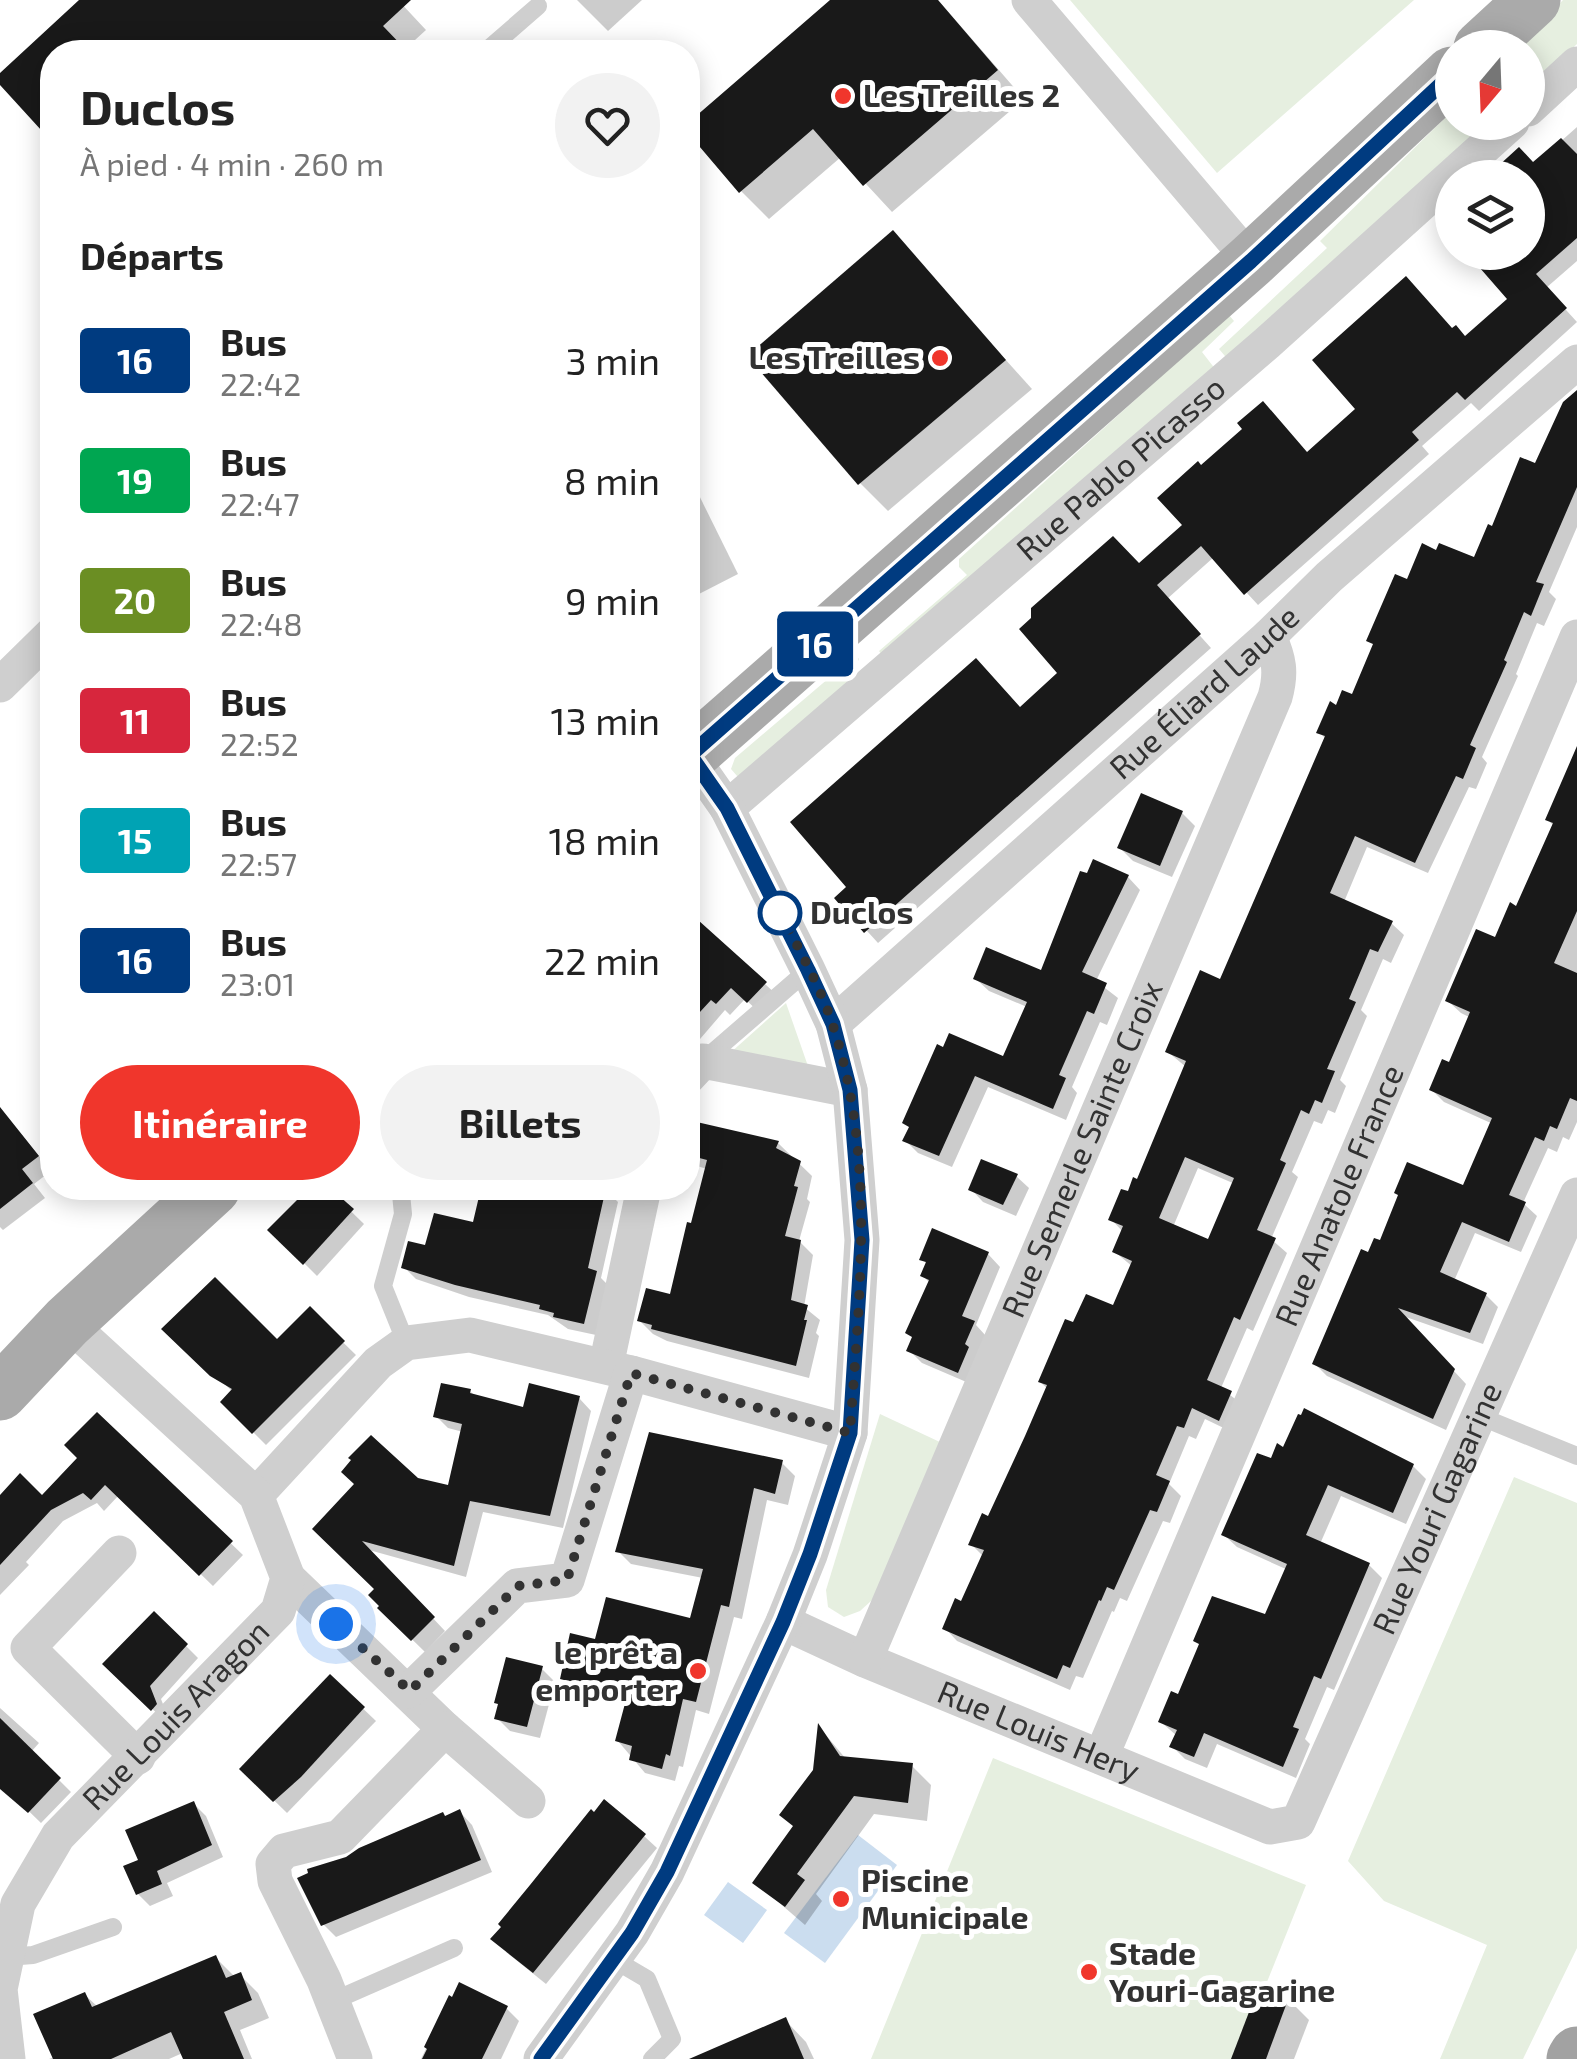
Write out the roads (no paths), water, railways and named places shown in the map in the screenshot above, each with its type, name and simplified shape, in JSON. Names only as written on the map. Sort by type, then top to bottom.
[{"type":"main road","points":[[1501,30],[1533,0]]},
{"type":"main road","points":[[700,746],[1251,261],[1435,90]]},
{"type":"main road","points":[[0,1393],[68,1322],[200,1200]]},
{"type":"street","points":[[1029,0],[1251,261]]},
{"type":"street","points":[[1545,93],[1577,64]]},
{"type":"street","name":"Rue Pablo Picasso","points":[[727,808],[1267,344],[1492,140]]},
{"type":"street","name":"Rue Éliard Laude","points":[[833,1024],[1269,636],[1330,577],[1577,362]]},
{"type":"street","name":"Rue Semerle Sainte Croix","points":[[865,1660],[1275,696],[1280,660],[1269,636]]},
{"type":"street","name":"Rue Anatole France","points":[[1102,1756],[1577,637]]},
{"type":"street","points":[[0,685],[40,646]]},
{"type":"street","points":[[541,2059],[613,1959],[667,1872],[783,1622],[850,1433],[862,1240],[850,1090],[833,1024],[808,970],[727,808],[700,771]]},
{"type":"street","points":[[700,1070],[850,1090]]},
{"type":"street","name":"Rue Youri Gagarine","points":[[1298,1822],[1577,1195]]},
{"type":"street","points":[[410,1691],[518,1586],[567,1580],[618,1370],[642,1200]]},
{"type":"street","points":[[68,1322],[256,1496],[288,1578],[410,1691],[445,1729],[528,1801]]},
{"type":"street","points":[[256,1496],[378,1363],[406,1343],[470,1334],[850,1433]]},
{"type":"street","points":[[119,1553],[28,1648],[138,1756]]},
{"type":"street","name":"Rue Louis Aragon","points":[[8,2059],[0,1989],[18,1904],[58,1836],[278,1611],[288,1578]]},
{"type":"street","name":"Rue Louis Hery","points":[[783,1622],[865,1660],[1270,1827],[1298,1822]]},
{"type":"street","points":[[355,2059],[333,2000],[276,1882],[273,1864],[284,1851],[340,1837],[445,1729]]},
{"type":"lane","points":[[499,40],[538,6]]},
{"type":"lane","points":[[700,1065],[808,970]]},
{"type":"lane","points":[[401,1200],[402,1214],[383,1286],[406,1343]]},
{"type":"lane","points":[[1480,1416],[1577,1456]]},
{"type":"lane","points":[[7,1957],[33,1955],[114,1927]]},
{"type":"lane","points":[[333,2000],[454,1948]]},
{"type":"lane","points":[[613,1959],[647,1979],[672,2039],[652,2059]]},
{"type":"water","name":"Piscine Municipale","points":[[858,1835],[897,1865],[825,1963],[784,1933]]},
{"type":"water","points":[[728,1882],[767,1910],[743,1943],[704,1915]]},
{"type":"place","name":"Les Treilles 2","points":[[843,96]]},
{"type":"place","name":"Les Treilles","points":[[940,358]]},
{"type":"place","name":"Duclos","points":[[780,913]]},
{"type":"place","name":"le prêt a emporter","points":[[698,1671]]},
{"type":"place","name":"Piscine Municipale","points":[[841,1899]]},
{"type":"place","name":"Stade Youri-Gagarine","points":[[1089,1972]]}]
